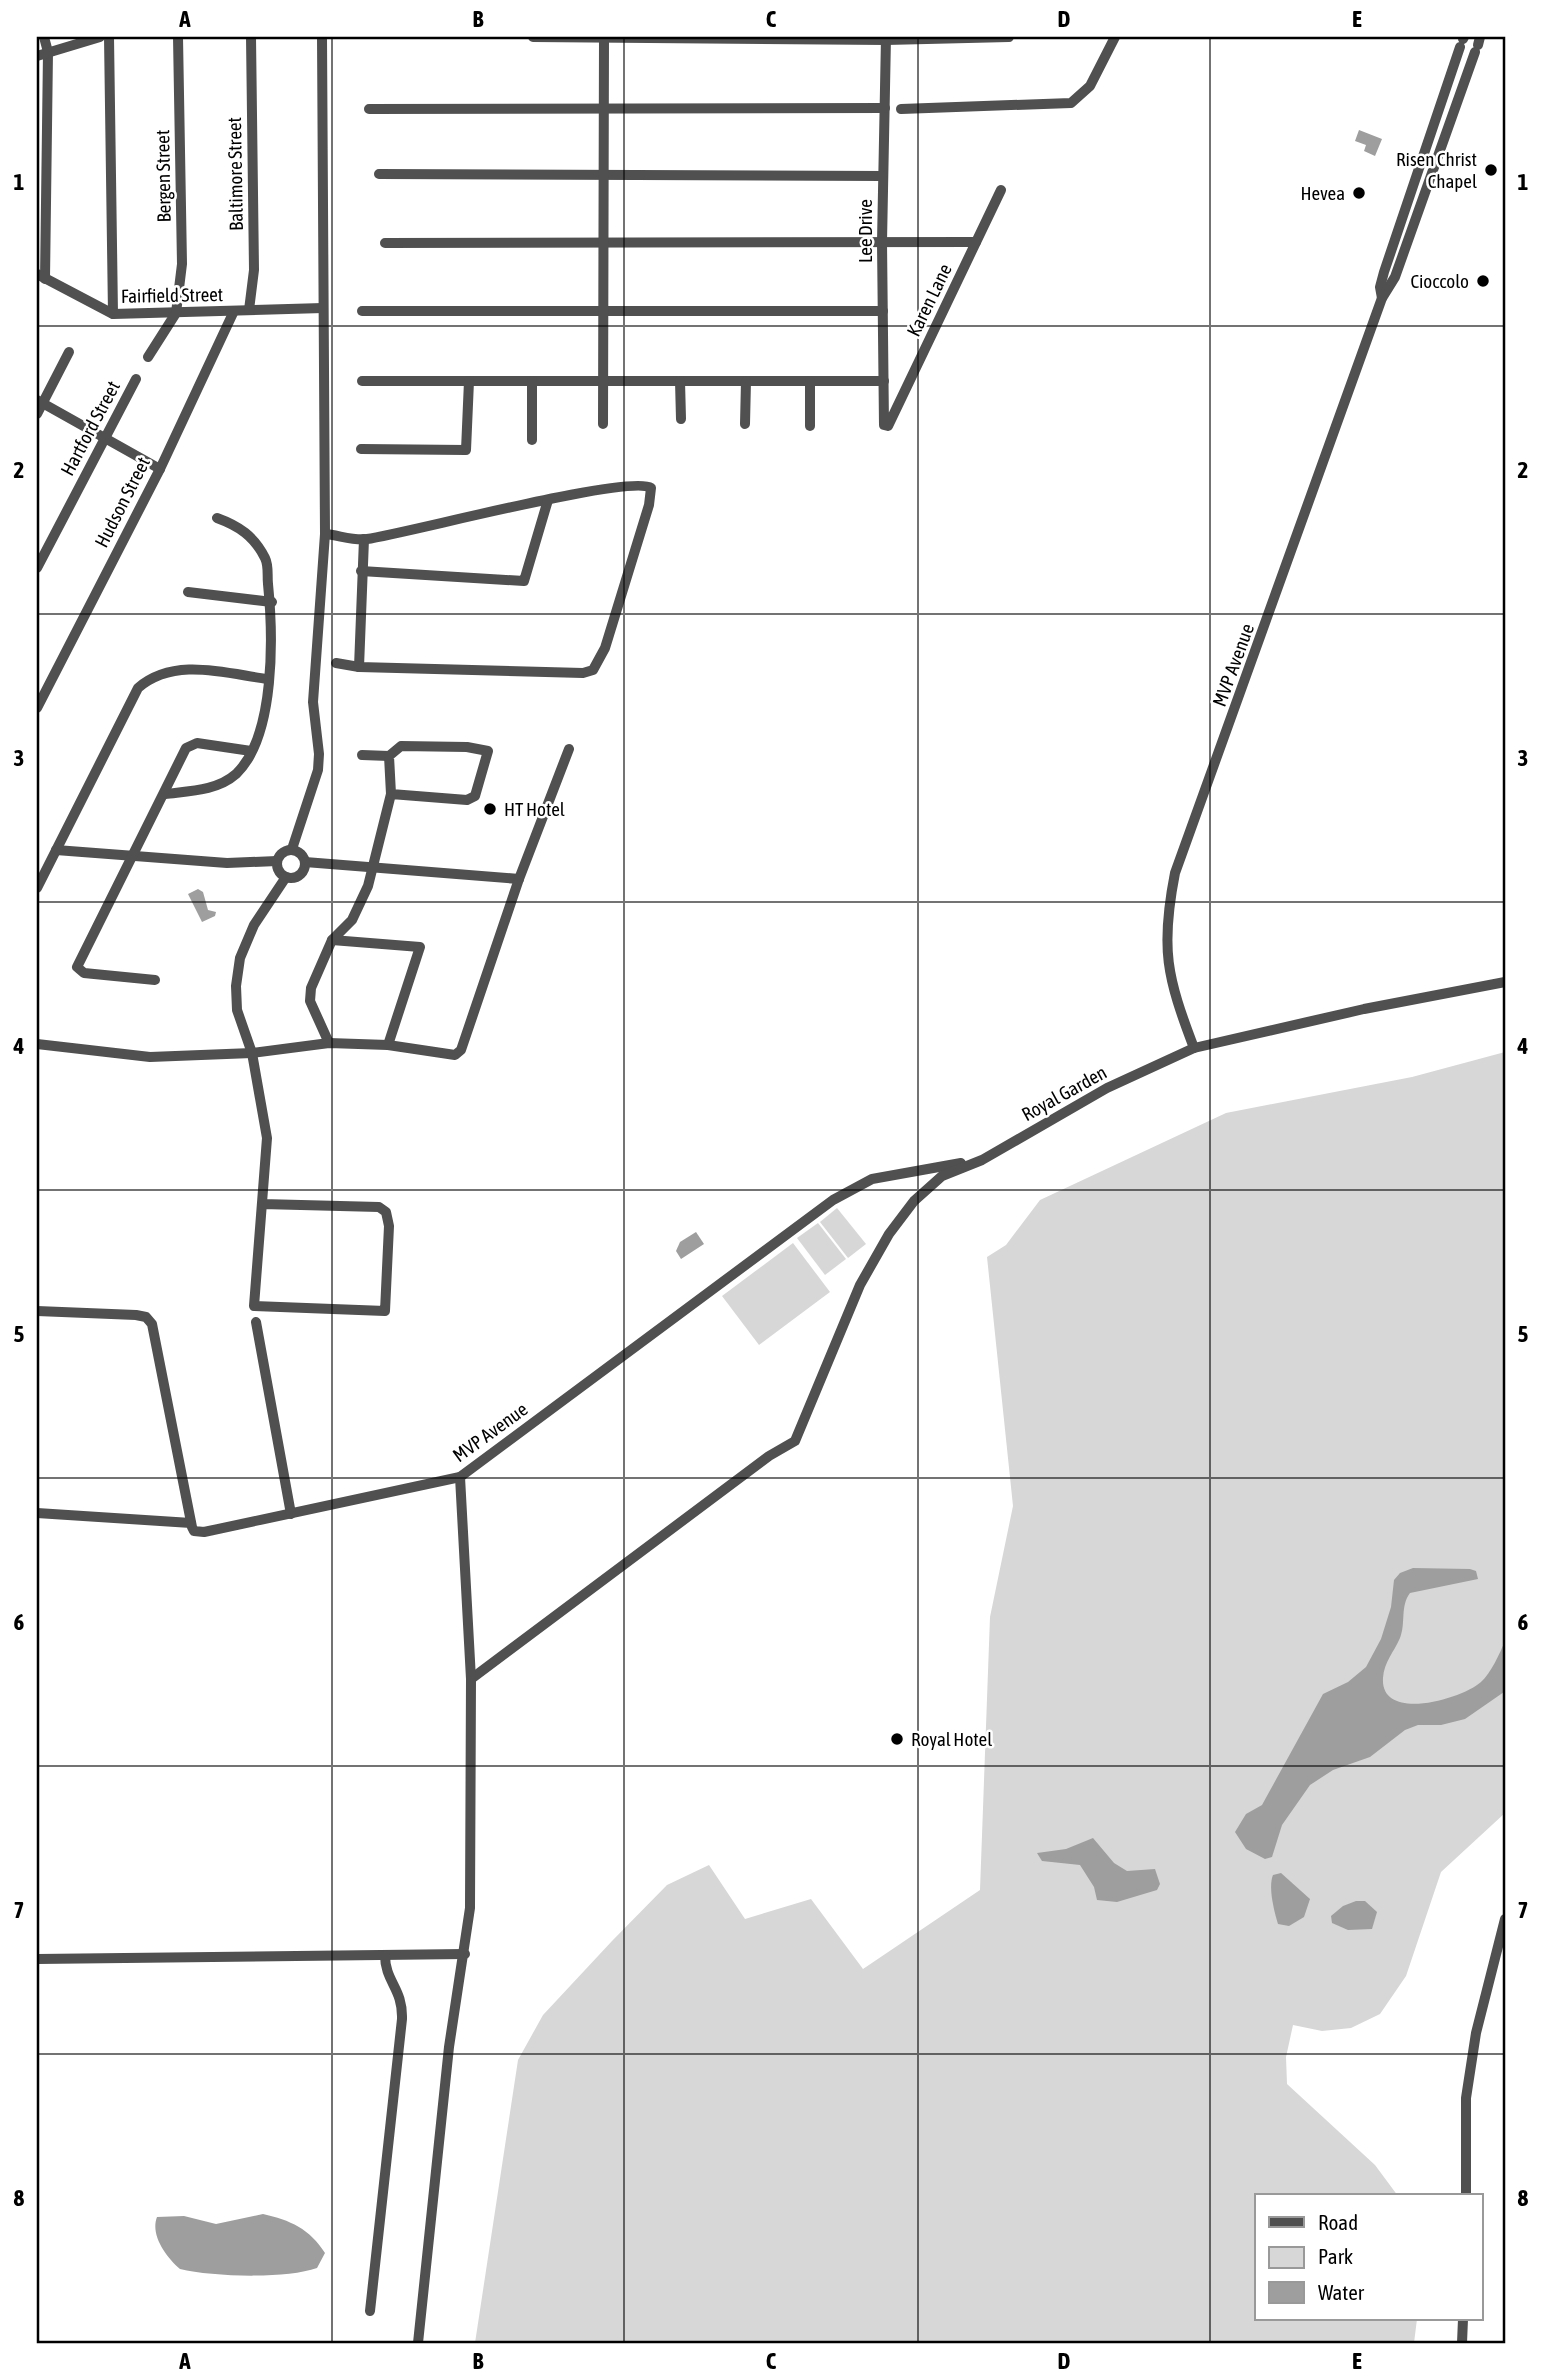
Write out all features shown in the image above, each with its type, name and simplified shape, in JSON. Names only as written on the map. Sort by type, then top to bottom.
[{"type":"street","points":[[41,276],[44,37]]},
{"type":"street","points":[[42,54],[100,37]]},
{"type":"street","points":[[109,37],[113,314]]},
{"type":"street","name":"Bergen Street","points":[[176,313],[182,264],[178,37]]},
{"type":"street","name":"Baltimore Street","points":[[249,310],[254,270],[251,37]]},
{"type":"street","points":[[292,849],[318,770],[319,754],[313,702],[325,534],[322,37]]},
{"type":"street","points":[[533,37],[1009,37]]},
{"type":"street","points":[[603,424],[604,37]]},
{"type":"street","points":[[901,109],[1071,103],[1090,86],[1115,37]]},
{"type":"street","name":"Lee Drive","points":[[886,38],[882,242],[886,425]]},
{"type":"street","name":"MVP Avenue","points":[[1382,299],[1380,287],[1384,272],[1462,41]]},
{"type":"street","name":"MVP Avenue","points":[[1194,1048],[1171,986],[1166,945],[1167,915],[1175,873],[1382,299],[1395,277],[1478,45]]},
{"type":"street","points":[[1454,65],[1469,69]]},
{"type":"street","points":[[369,109],[885,108]]},
{"type":"street","points":[[1435,122],[1449,126]]},
{"type":"street","points":[[379,174],[883,176]]},
{"type":"street","name":"Karen Lane","points":[[886,425],[1001,190]]},
{"type":"street","points":[[385,243],[976,242]]},
{"type":"street","name":"Fairfield Street","points":[[41,276],[113,314],[323,308]]},
{"type":"street","name":"Hudson Street","points":[[37,708],[160,469],[234,311]]},
{"type":"street","points":[[362,312],[883,311]]},
{"type":"street","points":[[148,356],[176,313]]},
{"type":"street","points":[[37,414],[40,401],[69,352]]},
{"type":"street","name":"Hartford Street","points":[[37,568],[102,439],[136,379]]},
{"type":"street","points":[[362,381],[884,381]]},
{"type":"street","points":[[361,449],[466,450],[469,381]]},
{"type":"street","points":[[532,381],[532,440]]},
{"type":"street","points":[[680,381],[681,419]]},
{"type":"street","points":[[745,424],[746,381]]},
{"type":"street","points":[[810,381],[810,426]]},
{"type":"street","points":[[40,401],[102,439],[160,469]]},
{"type":"street","points":[[325,534],[364,540],[548,500],[644,485],[650,488],[649,505],[596,668],[583,673],[359,667],[337,663]]},
{"type":"street","points":[[361,571],[524,581],[548,500]]},
{"type":"street","points":[[165,794],[201,789],[228,779],[238,771],[251,751],[264,716],[272,602],[267,564],[257,545],[238,526],[217,518]]},
{"type":"street","points":[[359,667],[364,540]]},
{"type":"street","points":[[188,592],[272,602]]},
{"type":"street","points":[[37,888],[132,695],[146,681],[164,673],[184,669],[267,678]]},
{"type":"street","points":[[155,980],[83,973],[77,967],[165,794],[181,755],[191,744],[251,751]]},
{"type":"street","points":[[362,755],[389,756],[401,746],[489,748],[475,796],[467,800],[391,794]]},
{"type":"street","points":[[37,1044],[150,1057],[252,1054],[329,1043],[388,1045],[446,1056],[455,1055],[461,1050],[519,878],[569,749]]},
{"type":"street","points":[[329,1043],[310,994],[313,980],[332,940],[352,920],[368,886],[370,869],[391,794],[389,756]]},
{"type":"street","points":[[262,1203],[379,1207],[386,1212],[389,1226],[385,1311],[254,1306],[267,1138],[252,1054],[237,1010],[240,958],[254,925],[286,877],[299,875],[305,862],[302,855],[292,849],[284,851],[277,860],[278,868],[286,877]]},
{"type":"street","points":[[56,850],[228,863],[277,860]]},
{"type":"street","points":[[305,862],[370,869],[519,878]]},
{"type":"street","points":[[332,940],[420,947],[388,1045]]},
{"type":"street","name":"Royal Garden","points":[[471,1679],[769,1456],[795,1441],[860,1285],[889,1234],[914,1201],[942,1176],[982,1160],[1107,1088],[1194,1048],[1364,1009],[1505,982]]},
{"type":"street","name":"MVP Avenue","points":[[191,1523],[198,1533],[460,1477],[833,1200],[872,1179],[982,1160]]},
{"type":"street","points":[[37,1311],[142,1316],[152,1324],[191,1523],[37,1513]]},
{"type":"street","points":[[256,1322],[292,1514]]},
{"type":"street","points":[[418,2343],[449,2047],[470,1908],[471,1679],[460,1477]]},
{"type":"street","points":[[1466,2194],[1466,2098],[1476,2033],[1505,1919]]},
{"type":"street","points":[[37,1959],[465,1954]]},
{"type":"street","points":[[370,2311],[403,1999],[385,1968],[384,1955]]},
{"type":"street","points":[[1462,2343],[1463,2320]]},
{"type":"green space","points":[[1505,1052],[1505,1813],[1441,1872],[1406,1976],[1380,2014],[1351,2028],[1322,2031],[1293,2025],[1286,2057],[1287,2084],[1375,2165],[1397,2194],[1255,2194],[1255,2320],[1417,2320],[1414,2343],[475,2343],[518,2060],[543,2015],[667,1885],[709,1865],[745,1919],[811,1899],[863,1969],[980,1890],[990,1617],[1013,1506],[987,1257],[1006,1245],[1040,1200],[1226,1113],[1412,1077]]},
{"type":"green space","points":[[837,1208],[866,1244],[848,1258],[820,1222]]},
{"type":"green space","points":[[818,1223],[846,1259],[825,1275],[797,1238]]},
{"type":"green space","points":[[793,1243],[830,1292],[759,1345],[722,1296]]},
{"type":"water","points":[[1359,130],[1382,139],[1375,156],[1364,151],[1366,145],[1355,141]]},
{"type":"water","points":[[198,889],[203,892],[208,910],[216,912],[215,916],[202,922],[188,894]]},
{"type":"water","points":[[696,1232],[704,1244],[681,1259],[676,1251],[680,1242]]},
{"type":"water","points":[[1413,1568],[1470,1569],[1476,1571],[1478,1579],[1410,1593],[1405,1603],[1400,1638],[1384,1672],[1386,1692],[1394,1700],[1408,1704],[1441,1700],[1471,1689],[1485,1678],[1505,1641],[1504,1692],[1465,1719],[1441,1725],[1418,1725],[1405,1730],[1370,1757],[1333,1770],[1310,1785],[1282,1825],[1272,1857],[1265,1859],[1246,1849],[1235,1832],[1246,1814],[1262,1805],[1323,1694],[1348,1682],[1366,1667],[1381,1639],[1391,1607],[1394,1580],[1400,1573]]},
{"type":"water","points":[[1093,1838],[1114,1863],[1127,1871],[1155,1869],[1160,1884],[1157,1890],[1117,1902],[1097,1900],[1094,1887],[1080,1865],[1042,1861],[1037,1853],[1066,1849]]},
{"type":"water","points":[[1281,1873],[1310,1899],[1304,1917],[1289,1926],[1278,1924],[1272,1899],[1273,1875]]},
{"type":"water","points":[[1365,1901],[1377,1912],[1372,1929],[1348,1930],[1332,1923],[1331,1916],[1343,1906]]},
{"type":"water","points":[[263,2214],[291,2223],[313,2238],[325,2253],[317,2268],[287,2274],[249,2276],[180,2269],[165,2252],[155,2224],[157,2217],[184,2216],[216,2224]]},
{"type":"place","name":"Risen Christ Chapel","points":[[1491,170]]},
{"type":"place","name":"Hevea","points":[[1359,193]]},
{"type":"place","name":"Cioccolo","points":[[1483,281]]},
{"type":"place","name":"HT Hotel","points":[[490,809]]},
{"type":"place","name":"Royal Hotel","points":[[897,1739]]}]
